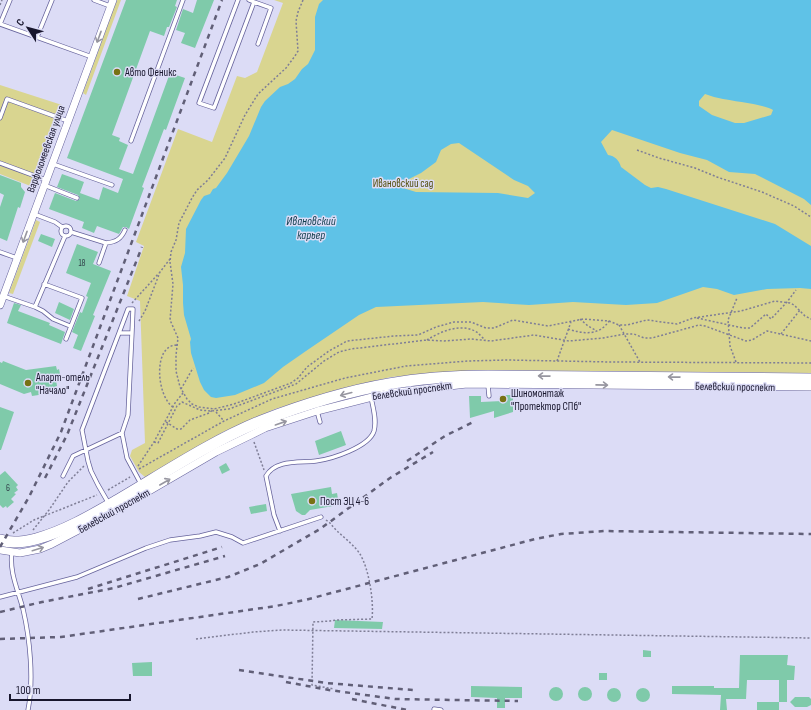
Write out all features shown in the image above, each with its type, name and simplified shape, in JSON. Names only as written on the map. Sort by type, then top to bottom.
[{"type":"street","name":"Варфоломеевская улица","points":[[0,305],[111,3]]},
{"type":"street","name":"Белевский проспект","points":[[111,508],[142,486],[212,445],[247,427],[370,392],[388,384],[457,376],[488,380],[811,387]]},
{"type":"street","name":"Белевский проспект","points":[[488,380],[811,379]]},
{"type":"street","name":"Белевский проспект","points":[[0,540],[12,543],[24,542],[43,536],[111,508],[216,452],[265,428],[315,407]]},
{"type":"street","name":"Белевский проспект","points":[[0,550],[12,543]]},
{"type":"lane","points":[[10,0],[0,24],[92,57]]},
{"type":"lane","points":[[37,37],[52,0]]},
{"type":"lane","points":[[94,0],[111,3]]},
{"type":"lane","points":[[131,141],[183,0]]},
{"type":"lane","points":[[238,0],[199,103],[214,108],[254,2]]},
{"type":"lane","points":[[249,0],[271,8],[258,44]]},
{"type":"lane","points":[[0,118],[7,99],[68,122]]},
{"type":"lane","points":[[0,163],[45,182],[77,198]]},
{"type":"lane","points":[[52,164],[112,185]]},
{"type":"lane","points":[[34,214],[55,222],[62,227],[69,227],[71,232],[106,243],[111,243],[121,238],[125,230]]},
{"type":"lane","points":[[62,227],[62,233],[65,236]]},
{"type":"lane","points":[[35,307],[65,236],[71,232]]},
{"type":"lane","points":[[99,263],[106,243]]},
{"type":"lane","points":[[0,252],[17,258]]},
{"type":"lane","points":[[44,284],[82,298],[66,339]]},
{"type":"lane","points":[[3,296],[35,307],[43,311],[53,320],[70,326]]},
{"type":"lane","points":[[111,508],[98,485],[88,461],[82,430],[128,309],[133,309],[132,333],[128,415],[122,433],[127,458],[142,486]]},
{"type":"lane","points":[[119,333],[132,333]]},
{"type":"lane","points":[[488,380],[489,396]]},
{"type":"lane","points":[[280,531],[274,515],[266,476],[268,472],[276,466],[297,461],[317,461],[339,455],[354,449],[368,439],[373,432],[375,423],[370,392]]},
{"type":"lane","points":[[315,407],[320,422]]},
{"type":"lane","points":[[63,476],[73,456],[122,433]]},
{"type":"lane","points":[[0,597],[77,577],[146,548],[170,540],[216,532],[232,537],[243,543],[321,517]]},
{"type":"lane","points":[[12,543],[12,574],[23,610],[29,648],[30,698],[28,710]]},
{"type":"lane","points":[[434,709],[441,710]]},
{"type":"path","points":[[0,5],[2,0]]},
{"type":"path","points":[[303,0],[296,21],[298,47],[295,56],[286,68],[258,94],[245,115],[225,158],[208,180],[197,190],[179,223],[171,258],[173,284],[170,320],[178,335],[176,363],[178,379],[183,393],[192,404],[199,407],[214,408],[234,404],[291,383],[298,378],[307,367],[329,351],[347,342],[394,336],[418,335],[436,327],[459,322],[471,322],[486,328],[494,328],[512,320],[548,326],[580,319],[609,321],[619,325],[627,325],[647,320],[678,324],[693,318],[730,313],[775,301],[787,302],[794,305],[805,316],[811,319]]},
{"type":"path","points":[[637,150],[695,168],[717,178],[762,192],[794,206],[811,217]]},
{"type":"path","points":[[128,309],[171,258]]},
{"type":"path","points":[[132,333],[145,310],[160,272]]},
{"type":"path","points":[[693,318],[750,328],[766,314],[771,319],[796,290]]},
{"type":"path","points":[[736,362],[730,346],[728,324],[730,313],[737,298]]},
{"type":"path","points":[[781,334],[800,310]]},
{"type":"path","points":[[580,319],[588,326],[598,331]]},
{"type":"path","points":[[568,329],[578,332],[598,331],[602,330],[609,321]]},
{"type":"path","points":[[557,361],[571,322]]},
{"type":"path","points":[[619,325],[640,362]]},
{"type":"path","points":[[154,442],[158,443],[177,406],[182,402],[197,410],[216,411],[229,409],[296,384],[324,361],[346,350],[427,340],[437,342],[471,339],[492,341],[534,335],[564,340],[604,338],[625,334],[634,334],[644,338],[652,338],[699,325],[746,341],[752,340],[765,331],[811,341]]},
{"type":"path","points":[[427,340],[435,335],[454,328],[478,333],[486,341]]},
{"type":"path","points":[[173,407],[164,396],[159,368],[164,351],[171,345],[178,345]]},
{"type":"path","points":[[181,389],[193,368]]},
{"type":"path","points":[[12,543],[34,520],[102,493],[127,480],[140,465],[166,422],[173,407],[183,393]]},
{"type":"path","points":[[214,408],[224,421]]},
{"type":"path","points":[[166,422],[181,429],[190,420],[209,414],[214,408]]},
{"type":"path","points":[[251,435],[266,476]]},
{"type":"path","points":[[33,531],[68,482],[88,461]]},
{"type":"path","points":[[321,517],[330,522],[360,555],[371,589],[372,618],[313,622],[312,685],[334,689]]},
{"type":"path","points":[[196,639],[267,630],[811,638]]},
{"type":"green space","points":[[117,0],[121,0],[86,95],[83,93]]},
{"type":"green space","name":"Ивановский карьер","points":[[274,0],[811,0],[811,373],[475,370],[391,377],[340,389],[275,409],[223,432],[145,477],[139,472],[130,456],[132,450],[145,443],[140,301],[127,296],[144,246],[136,242],[178,129],[212,142],[237,76],[245,78],[257,72],[283,3]]},
{"type":"green space","points":[[0,85],[62,105],[33,187],[0,174]]},
{"type":"green space","points":[[36,220],[40,222],[13,294],[9,293]]},
{"type":"water","name":"Ивановский карьер","points":[[323,0],[811,0],[811,205],[804,199],[755,174],[729,172],[707,160],[680,153],[612,130],[601,142],[608,155],[613,156],[619,162],[621,167],[651,188],[658,187],[666,189],[775,224],[811,246],[811,289],[767,289],[734,295],[717,289],[703,287],[657,303],[626,305],[573,302],[529,305],[483,302],[376,307],[359,315],[283,367],[264,383],[235,395],[216,398],[211,397],[204,390],[200,382],[191,353],[191,339],[184,315],[181,267],[185,253],[186,229],[201,200],[204,196],[210,194],[213,189],[216,188],[227,173],[249,136],[265,101],[280,87],[295,79],[302,69],[308,64],[315,50],[315,17],[319,4]],"holes":[[[705,94],[721,99],[764,106],[773,110],[771,115],[744,123],[735,123],[712,115],[699,106],[699,101]],[[459,143],[514,180],[528,186],[535,193],[528,198],[498,193],[416,192],[403,188],[405,181],[421,173],[436,162],[441,150],[451,144]]]},
{"type":"building","points":[[126,0],[177,0],[175,6],[177,7],[164,36],[150,31],[112,135],[120,138],[119,141],[128,145],[119,169],[133,174],[170,73],[185,78],[166,130],[164,129],[142,187],[144,188],[129,229],[123,227],[119,234],[97,226],[94,233],[82,228],[84,222],[49,209],[55,193],[76,201],[80,199],[78,195],[57,187],[62,174],[84,182],[80,193],[99,200],[103,187],[118,193],[123,179],[67,158]]},
{"type":"building","points":[[197,0],[214,0],[195,48],[181,43],[185,33],[176,30],[183,9],[193,13]]},
{"type":"building","points":[[0,175],[21,183],[21,187],[25,192],[20,208],[18,207],[7,241],[0,238],[0,207],[4,195],[0,193]]},
{"type":"building","points":[[41,234],[55,239],[52,247],[38,241]]},
{"type":"building","points":[[77,244],[98,252],[93,264],[111,271],[93,315],[95,316],[81,351],[73,348],[78,335],[72,332],[80,312],[82,313],[91,283],[66,273]]},
{"type":"building","points":[[59,302],[74,309],[70,320],[55,313]]},
{"type":"building","points":[[14,303],[21,305],[18,311],[50,323],[49,325],[65,332],[61,344],[7,323]]},
{"type":"building","name":"Апарт-отель \"Начало\"","points":[[3,361],[26,370],[56,366],[57,370],[59,369],[61,379],[56,380],[57,386],[55,389],[52,389],[52,393],[32,396],[31,392],[24,394],[0,384],[0,362],[2,363]]},
{"type":"building","points":[[502,395],[513,395],[513,412],[494,418],[494,411],[470,418],[469,396],[481,396],[481,402],[502,401]]},
{"type":"building","name":"Апарт-отель \"Начало\"","points":[[0,407],[14,412],[1,450],[0,450]]},
{"type":"building","points":[[341,431],[346,445],[319,455],[315,441]]},
{"type":"building","points":[[226,463],[230,470],[222,474],[219,467]]},
{"type":"building","points":[[5,471],[18,485],[16,487],[18,490],[14,493],[16,494],[11,499],[14,502],[7,508],[6,506],[3,508],[0,505],[0,475]]},
{"type":"building","name":"Пост ЭЦ 4-6","points":[[331,487],[332,494],[337,493],[339,505],[310,510],[305,515],[302,515],[296,511],[291,494]]},
{"type":"building","points":[[266,504],[267,511],[251,514],[249,507]]},
{"type":"building","points":[[335,620],[383,622],[382,629],[334,628]]},
{"type":"building","points":[[643,650],[651,651],[651,657],[643,657]]},
{"type":"building","points":[[740,655],[788,655],[787,665],[795,666],[794,680],[787,680],[787,702],[779,702],[779,680],[747,680],[746,699],[726,699],[727,710],[720,710],[721,695],[672,694],[672,686],[714,686],[714,688],[739,688]]},
{"type":"building","points":[[152,662],[152,676],[133,676],[132,663]]},
{"type":"building","points":[[599,673],[607,673],[607,680],[599,680]]},
{"type":"building","points":[[471,686],[522,687],[522,698],[505,698],[505,708],[497,708],[497,698],[471,697]]},
{"type":"building","points":[[553,687],[559,687],[563,691],[563,697],[559,701],[553,701],[549,697],[549,691]]},
{"type":"building","points":[[582,687],[588,687],[592,691],[592,697],[588,701],[582,701],[578,697],[578,691]]},
{"type":"building","points":[[611,688],[617,688],[621,692],[621,698],[617,702],[611,702],[607,698],[607,692]]},
{"type":"building","points":[[640,688],[646,688],[650,692],[650,698],[646,702],[640,702],[636,698],[636,692]]},
{"type":"building","points":[[795,697],[809,697],[811,699],[811,705],[807,707],[795,707],[790,702]]},
{"type":"building","points":[[757,702],[779,702],[779,710],[757,710]]},
{"type":"railway","points":[[0,547],[29,497],[61,432],[222,0]]},
{"type":"railway","points":[[45,478],[67,435],[142,247]]},
{"type":"railway","points":[[407,461],[445,436],[473,422]]},
{"type":"railway","points":[[138,599],[228,577],[260,564],[320,529],[390,478],[433,452]]},
{"type":"railway","points":[[0,639],[61,637],[276,606],[305,600],[535,539],[561,534],[605,531],[811,534]]},
{"type":"railway","points":[[88,589],[222,547]]},
{"type":"railway","points":[[0,612],[114,588],[225,556]]},
{"type":"railway","points":[[239,670],[326,683],[413,690]]},
{"type":"railway","points":[[286,682],[329,690],[395,699],[518,701]]},
{"type":"railway","points":[[352,699],[407,710]]},
{"type":"place","name":"Авто Феникс","points":[[117,72]]},
{"type":"place","name":"Апарт-отель \"Начало\"","points":[[28,383]]},
{"type":"place","name":"Шиномонтаж \"Протектор СПб\"","points":[[503,399]]},
{"type":"place","name":"Пост ЭЦ 4-6","points":[[312,501]]},
{"type":"park label","name":"Ивановский сад","points":[[403,183]]}]
